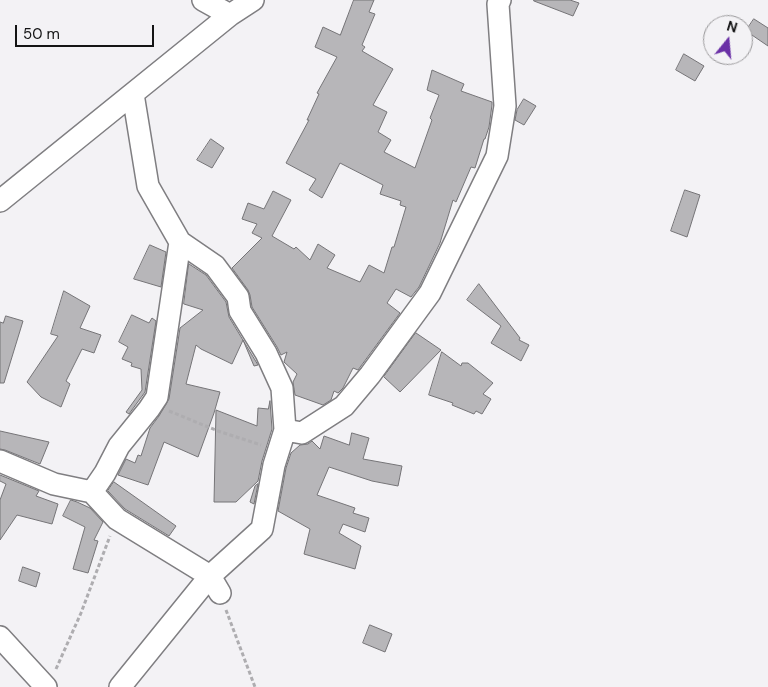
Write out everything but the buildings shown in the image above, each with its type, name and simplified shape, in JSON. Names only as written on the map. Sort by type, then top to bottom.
[{"type":"street","points":[[203,0],[230,16]]},
{"type":"street","points":[[0,201],[230,16],[253,0]]},
{"type":"street","points":[[285,430],[302,433],[344,406],[370,375],[430,293],[448,258],[496,156],[505,106],[498,4],[500,0]]},
{"type":"street","points":[[120,687],[215,585],[262,529],[274,465],[285,430],[282,388],[266,353],[240,311],[238,297],[215,266],[180,242],[148,186],[133,94]]},
{"type":"street","points":[[92,492],[105,473],[119,446],[157,397],[180,242]]},
{"type":"street","points":[[0,461],[54,484],[92,492],[117,519],[215,585]]},
{"type":"street","points":[[0,637],[50,679]]},
{"type":"path","points":[[151,406],[278,451]]},
{"type":"path","points":[[50,679],[81,613],[117,519]]},
{"type":"path","points":[[215,585],[255,687]]}]
